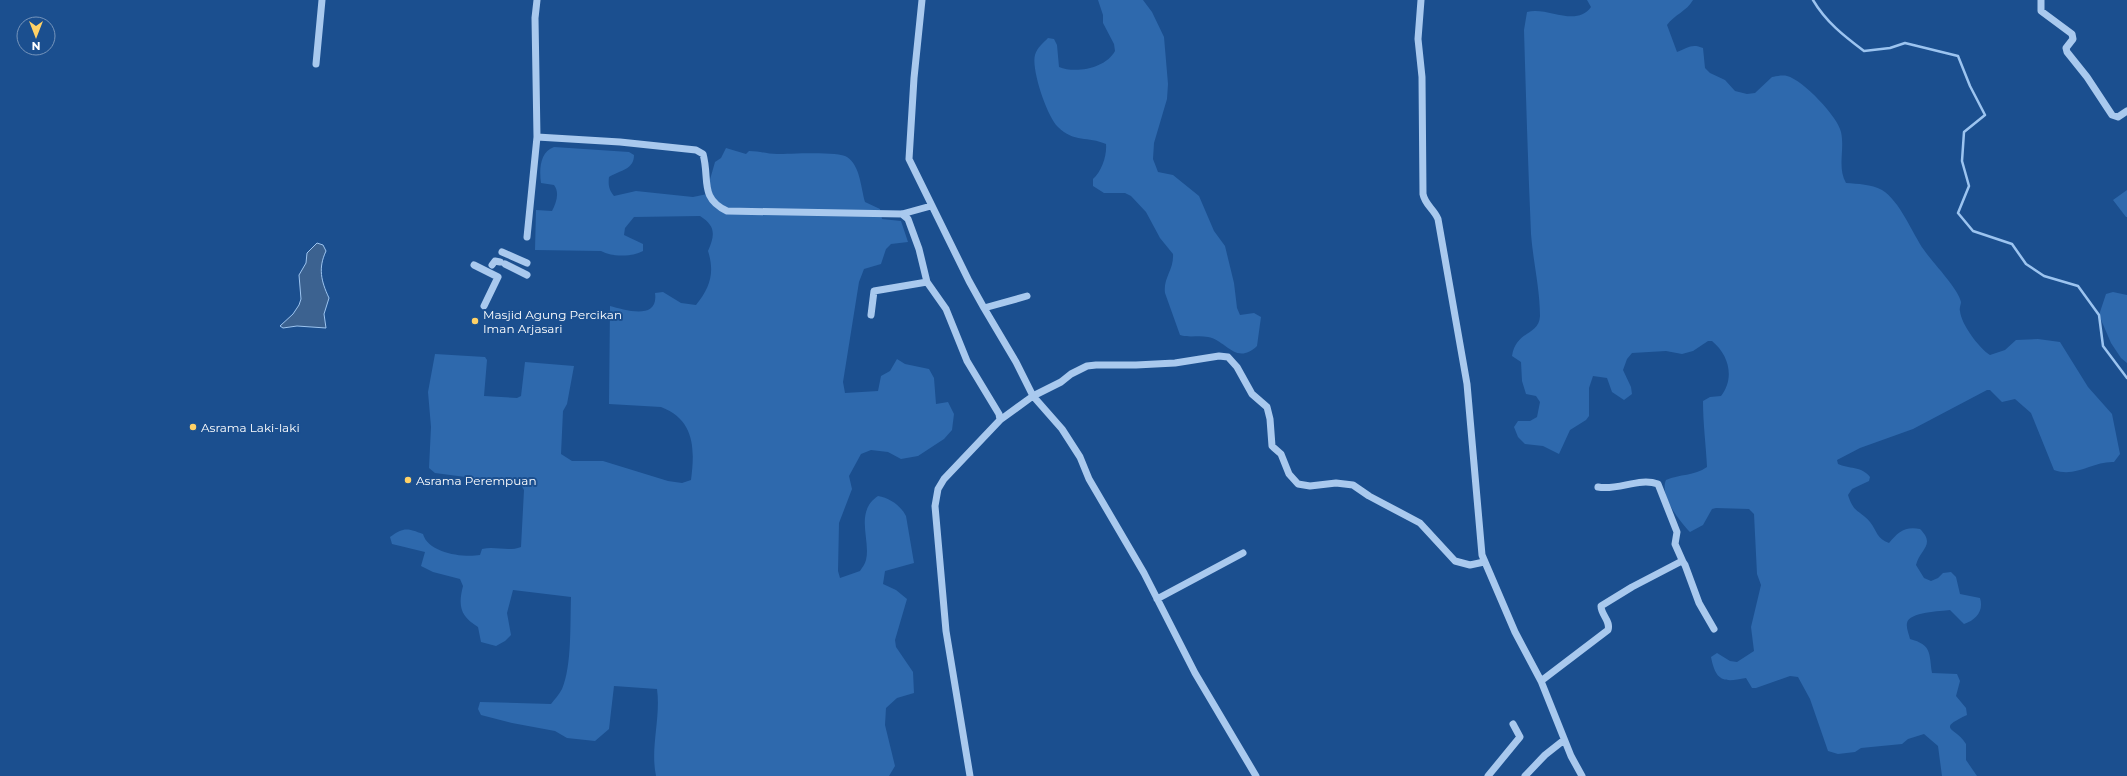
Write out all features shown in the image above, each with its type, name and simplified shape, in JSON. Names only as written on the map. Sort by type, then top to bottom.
[{"type":"street","points":[[316,64],[322,0]]},
{"type":"street","points":[[527,237],[537,137],[535,18],[537,0]]},
{"type":"street","points":[[922,0],[914,78],[909,159],[931,206],[984,308],[1016,362],[1033,396],[1062,429],[1080,457],[1089,480],[1144,573],[1196,673],[1256,776]]},
{"type":"street","points":[[1421,0],[1418,39],[1422,77],[1423,194],[1425,202],[1436,213],[1438,219],[1459,329],[1467,384],[1476,505],[1482,555],[1515,632],[1541,681],[1564,740],[1582,776]]},
{"type":"street","points":[[2041,0],[2041,11],[2072,34],[2073,39],[2066,48],[2067,52],[2087,76],[2112,115],[2118,117],[2127,111]]},
{"type":"street","points":[[537,137],[696,150],[703,154],[708,196],[713,202],[728,211],[902,214],[931,206]]},
{"type":"street","points":[[902,214],[908,219],[919,249],[927,282],[946,309],[967,361],[999,414],[1000,420]]},
{"type":"street","points":[[491,269],[495,261],[516,264],[502,252]]},
{"type":"street","points":[[474,265],[491,269],[498,278],[484,306]]},
{"type":"street","points":[[871,315],[874,291],[927,282]]},
{"type":"street","points":[[984,308],[1027,296]]},
{"type":"street","points":[[970,776],[946,631],[936,497],[938,489],[944,479],[1000,420],[1033,396],[1055,386],[1071,374],[1087,366],[1136,365],[1190,361],[1219,356],[1228,358],[1237,367],[1252,394],[1267,407],[1270,419],[1272,446],[1281,454],[1289,474],[1296,482],[1302,486],[1336,483],[1353,485],[1369,496],[1420,523],[1455,562],[1470,565],[1484,562]]},
{"type":"street","points":[[1598,487],[1606,488],[1650,482],[1658,484],[1677,532],[1675,542],[1699,603],[1714,629]]},
{"type":"street","points":[[1157,599],[1191,579],[1243,553]]},
{"type":"street","points":[[1541,681],[1608,630],[1609,624],[1600,609],[1601,606],[1632,587],[1683,562]]},
{"type":"street","points":[[1488,776],[1520,737],[1513,724]]},
{"type":"street","points":[[1525,776],[1544,755],[1564,740]]},
{"type":"shaded area","points":[[1098,0],[1143,0],[1152,12],[1164,37],[1168,84],[1167,99],[1154,143],[1153,159],[1158,172],[1173,175],[1199,196],[1214,231],[1225,246],[1234,283],[1237,308],[1240,315],[1254,313],[1261,317],[1257,346],[1250,351],[1237,353],[1220,342],[1208,337],[1180,335],[1165,293],[1166,283],[1172,265],[1173,254],[1160,238],[1146,212],[1131,196],[1125,193],[1104,193],[1093,186],[1093,179],[1099,172],[1103,163],[1106,153],[1106,144],[1075,137],[1064,132],[1058,127],[1049,114],[1035,71],[1034,62],[1037,50],[1048,38],[1054,39],[1057,45],[1059,67],[1074,70],[1090,68],[1105,62],[1115,51],[1114,44],[1103,23],[1103,15]]},
{"type":"shaded area","points":[[1587,0],[1693,0],[1667,25],[1677,52],[1693,46],[1703,48],[1705,68],[1710,73],[1725,80],[1735,91],[1747,94],[1755,93],[1772,77],[1780,76],[1787,76],[1802,84],[1827,109],[1834,117],[1838,125],[1842,139],[1842,171],[1846,183],[1878,188],[1888,195],[1900,209],[1919,243],[1959,296],[1961,302],[1961,316],[1967,329],[1981,347],[1990,355],[2005,350],[2016,340],[2038,339],[2060,342],[2088,387],[2112,414],[2120,454],[2114,462],[2106,462],[2077,471],[2062,472],[2054,470],[2031,413],[2015,399],[2002,402],[1990,390],[1987,390],[1913,429],[1860,448],[1837,460],[1838,464],[1859,469],[1867,473],[1870,477],[1869,481],[1852,489],[1848,495],[1855,509],[1870,522],[1882,539],[1889,543],[1906,529],[1920,529],[1925,534],[1927,543],[1916,565],[1924,578],[1931,581],[1938,578],[1943,573],[1951,572],[1956,577],[1960,594],[1980,598],[1980,611],[1972,620],[1964,624],[1950,610],[1919,614],[1909,619],[1907,623],[1910,639],[1917,641],[1926,647],[1930,655],[1932,673],[1957,674],[1960,681],[1956,696],[1966,708],[1967,715],[1952,723],[1950,726],[1951,729],[1962,738],[1966,744],[1966,760],[1977,776],[1942,776],[1938,746],[1924,734],[1908,739],[1902,744],[1861,748],[1855,752],[1838,754],[1828,751],[1810,699],[1798,677],[1790,676],[1756,688],[1752,688],[1746,678],[1732,680],[1722,679],[1716,672],[1711,657],[1717,653],[1730,661],[1737,662],[1754,651],[1751,627],[1761,585],[1757,574],[1754,514],[1749,509],[1712,509],[1703,525],[1690,532],[1676,515],[1665,493],[1666,480],[1697,472],[1707,467],[1703,401],[1710,397],[1721,396],[1728,382],[1729,374],[1723,353],[1712,341],[1708,341],[1693,351],[1682,354],[1666,351],[1632,353],[1627,359],[1623,370],[1631,387],[1632,394],[1624,400],[1612,392],[1607,378],[1593,376],[1589,388],[1589,416],[1586,420],[1570,430],[1559,454],[1543,446],[1525,444],[1518,437],[1514,427],[1518,421],[1530,421],[1537,417],[1540,402],[1536,396],[1526,394],[1522,381],[1521,362],[1512,356],[1514,348],[1518,342],[1522,337],[1536,327],[1540,316],[1531,234],[1524,30],[1527,12],[1535,11],[1577,16],[1585,13],[1591,7]]},
{"type":"shaded area","points":[[554,147],[629,152],[634,155],[632,164],[629,167],[609,177],[609,187],[614,196],[636,191],[693,197],[712,193],[709,183],[715,162],[721,158],[726,148],[746,154],[749,151],[756,151],[773,154],[824,153],[842,155],[847,157],[855,165],[865,202],[880,209],[882,219],[901,221],[908,242],[891,244],[886,249],[881,264],[864,269],[859,282],[843,382],[845,393],[878,391],[881,376],[890,371],[897,359],[905,364],[929,369],[934,378],[936,404],[948,402],[954,414],[952,430],[944,439],[918,456],[901,459],[888,452],[871,450],[861,454],[849,476],[852,489],[839,523],[838,571],[840,578],[860,571],[866,561],[867,544],[865,518],[871,503],[878,496],[891,501],[898,506],[906,516],[914,563],[885,571],[883,584],[896,590],[907,599],[895,640],[896,647],[913,672],[914,693],[897,698],[886,708],[885,725],[895,766],[889,776],[656,776],[654,755],[658,711],[657,689],[614,686],[609,729],[595,741],[567,738],[555,731],[512,723],[481,715],[478,709],[480,702],[551,704],[558,695],[565,680],[569,657],[571,597],[513,590],[507,613],[511,635],[505,641],[496,646],[481,642],[478,627],[467,619],[462,610],[461,593],[463,586],[460,579],[433,572],[421,566],[425,552],[392,544],[390,537],[399,531],[409,530],[423,534],[432,546],[439,550],[456,555],[473,556],[480,555],[482,549],[511,549],[521,547],[524,490],[519,481],[496,481],[435,473],[429,468],[431,427],[428,392],[435,354],[485,357],[487,360],[484,396],[517,398],[521,396],[525,362],[574,366],[567,404],[563,411],[561,454],[572,461],[603,461],[668,481],[682,483],[691,480],[693,457],[692,447],[690,437],[681,420],[661,407],[609,404],[610,306],[640,312],[652,307],[655,302],[655,293],[663,292],[681,303],[696,305],[705,292],[710,280],[711,266],[708,251],[713,236],[713,231],[709,223],[700,216],[634,217],[625,228],[624,235],[643,244],[643,251],[638,253],[622,256],[601,251],[535,250],[536,210],[552,211],[557,198],[557,191],[554,185],[541,183],[540,178],[543,157],[549,149]]},
{"type":"shaded area","points":[[2127,190],[2127,217],[2126,217],[2113,200]]},
{"type":"shaded area","points":[[317,243],[323,245],[326,251],[321,269],[322,280],[329,298],[324,314],[326,328],[297,326],[283,328],[280,326],[293,314],[299,305],[301,299],[299,275],[306,263],[307,253]]},
{"type":"shaded area","points":[[2113,292],[2127,295],[2127,363],[2121,358],[2111,343],[2099,315],[2106,294]]},
{"type":"waterway","points":[[1813,0],[1830,22],[1864,51],[1890,48],[1905,43],[1958,56],[1970,86],[1985,115],[1964,132],[1962,161],[1969,186],[1958,213],[1973,231],[2012,244],[2026,264],[2044,276],[2078,286],[2099,315],[2103,346],[2127,378]]},
{"type":"place","name":"Masjid Agung Percikan Iman Arjasari","points":[[475,321]]},
{"type":"place","name":"Asrama Laki-laki","points":[[193,427]]},
{"type":"place","name":"Asrama Perempuan","points":[[408,480]]}]
